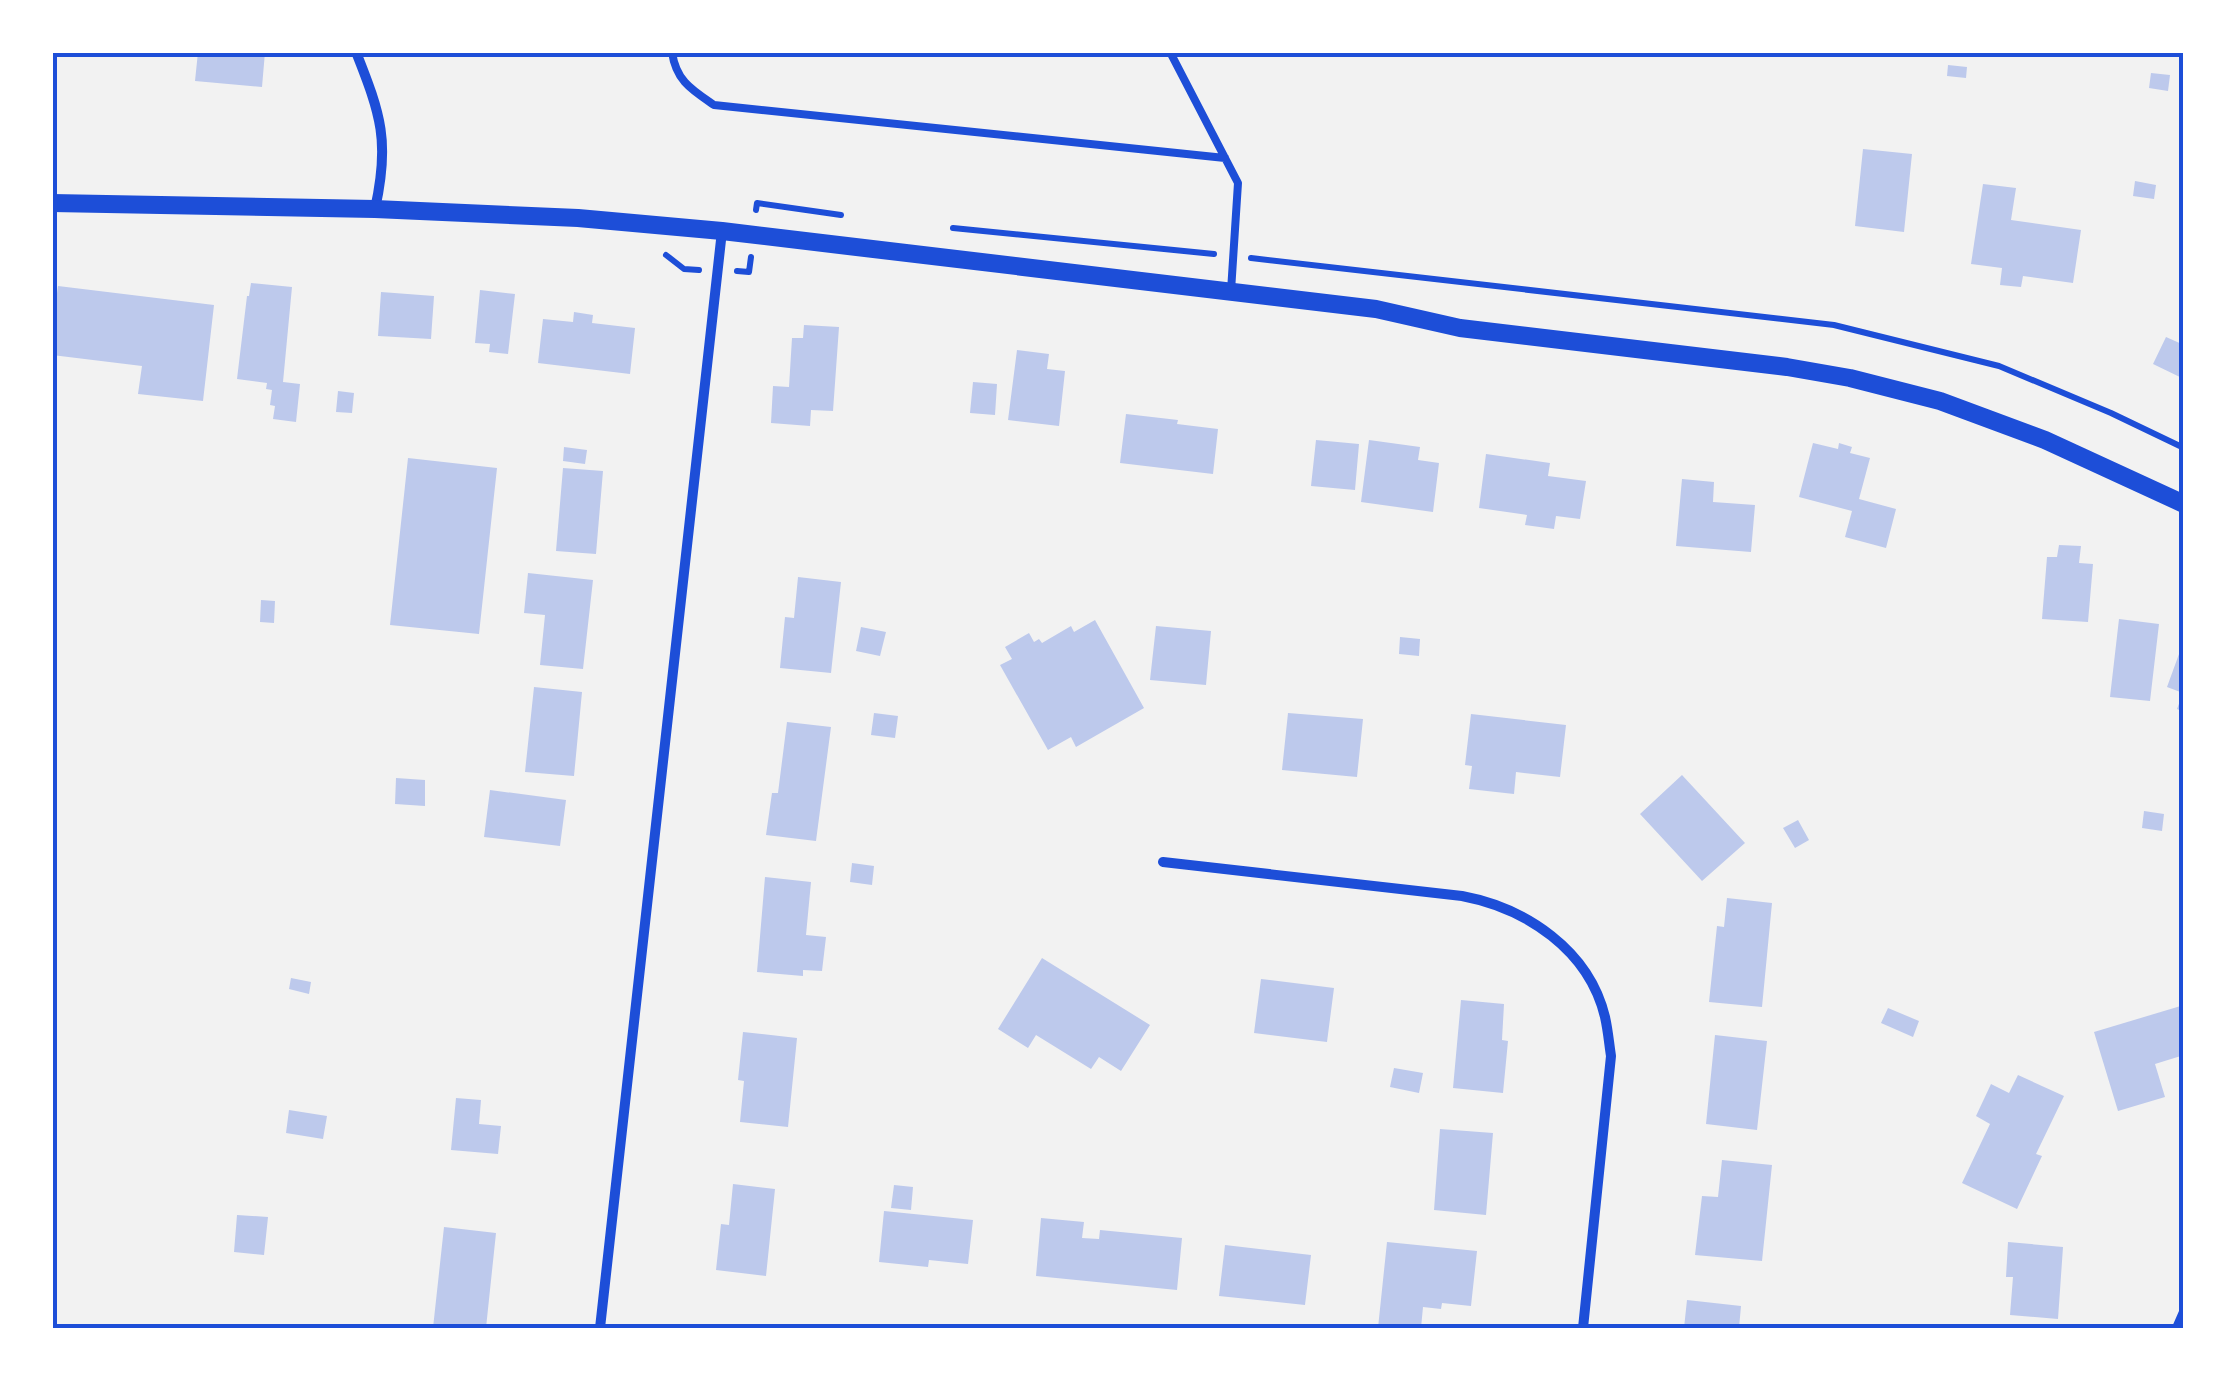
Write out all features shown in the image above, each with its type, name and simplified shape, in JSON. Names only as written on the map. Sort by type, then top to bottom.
[{"type":"street","points":[[356,52],[375,99],[383,136],[383,173],[376,209]]},
{"type":"street","points":[[52,203],[376,209],[578,218],[1376,309],[1460,328],[1787,367],[1850,378],[1940,402],[2045,440],[2184,504]]},
{"type":"street","points":[[600,1328],[722,232]]},
{"type":"street","points":[[1162,862],[1462,896],[1507,908],[1536,923],[1580,964],[1605,1015],[1611,1056],[1583,1328]]},
{"type":"street","points":[[2177,1328],[2184,1312]]},
{"type":"lane","points":[[672,52],[673,63],[685,85],[714,106],[1225,158]]},
{"type":"lane","points":[[1170,52],[1238,183],[1231,292]]},
{"type":"building","points":[[198,52],[265,52],[262,87],[195,81]]},
{"type":"building","points":[[1948,65],[1967,67],[1966,78],[1947,76]]},
{"type":"building","points":[[2151,73],[2170,75],[2168,91],[2149,88]]},
{"type":"building","points":[[1863,149],[1912,154],[1904,232],[1855,226]]},
{"type":"building","points":[[2135,181],[2156,185],[2154,199],[2133,196]]},
{"type":"building","points":[[1983,184],[2016,188],[2011,220],[2081,230],[2073,283],[2023,276],[2021,287],[2000,285],[2002,268],[1971,264]]},
{"type":"building","points":[[251,283],[292,287],[283,382],[300,384],[296,422],[273,419],[275,406],[270,405],[272,390],[266,389],[267,383],[237,379]]},
{"type":"building","points":[[58,286],[214,305],[203,401],[138,394],[142,366],[52,355]]},
{"type":"building","points":[[480,290],[515,294],[508,354],[489,352],[490,344],[475,343]]},
{"type":"building","points":[[381,292],[434,296],[431,339],[378,336]]},
{"type":"building","points":[[574,312],[593,315],[592,323],[635,328],[630,374],[538,363],[543,319],[573,322]]},
{"type":"building","points":[[804,325],[839,327],[833,411],[811,410],[810,426],[771,423],[773,386],[789,387],[792,338],[803,338]]},
{"type":"building","points":[[2166,337],[2184,345],[2184,379],[2153,364]]},
{"type":"building","points":[[1017,350],[1049,354],[1047,369],[1065,371],[1059,426],[1008,420]]},
{"type":"building","points":[[973,382],[997,384],[995,415],[970,413]]},
{"type":"building","points":[[338,391],[354,393],[352,413],[336,412]]},
{"type":"building","points":[[1126,414],[1218,429],[1213,474],[1120,463]]},
{"type":"building","points":[[1316,440],[1359,444],[1355,490],[1311,486]]},
{"type":"building","points":[[1369,440],[1420,447],[1418,460],[1439,463],[1433,512],[1361,502]]},
{"type":"building","points":[[1813,443],[1838,449],[1839,443],[1852,447],[1850,453],[1870,458],[1859,499],[1896,509],[1886,548],[1845,537],[1852,511],[1799,497]]},
{"type":"building","points":[[564,447],[587,450],[585,464],[563,461]]},
{"type":"building","points":[[1486,454],[1550,463],[1548,476],[1586,481],[1580,519],[1556,516],[1554,529],[1525,525],[1527,515],[1479,508]]},
{"type":"building","points":[[408,458],[497,468],[479,634],[390,625]]},
{"type":"building","points":[[563,468],[603,471],[596,554],[556,551]]},
{"type":"building","points":[[1682,479],[1714,482],[1713,502],[1755,505],[1751,552],[1676,546]]},
{"type":"building","points":[[2059,545],[2081,546],[2079,563],[2093,564],[2088,622],[2042,619],[2047,557],[2057,557]]},
{"type":"building","points":[[528,573],[593,580],[583,669],[540,665],[545,615],[524,613]]},
{"type":"building","points":[[798,577],[841,582],[831,673],[780,668],[785,617],[794,618]]},
{"type":"building","points":[[261,600],[275,601],[274,623],[260,622]]},
{"type":"building","points":[[2119,619],[2159,624],[2150,701],[2110,697]]},
{"type":"building","points":[[1095,620],[1144,708],[1076,747],[1071,737],[1048,750],[1000,665],[1012,659],[1005,647],[1029,633],[1034,642],[1039,639],[1042,643],[1071,626],[1074,632]]},
{"type":"building","points":[[1156,626],[1211,631],[1206,685],[1150,680]]},
{"type":"building","points":[[861,627],[886,632],[880,656],[856,651]]},
{"type":"building","points":[[1400,637],[1420,639],[1419,656],[1399,654]]},
{"type":"building","points":[[2183,643],[2184,712],[2177,709],[2183,693],[2167,687]]},
{"type":"building","points":[[534,687],[582,692],[574,776],[525,772]]},
{"type":"building","points":[[874,713],[898,716],[895,738],[871,735]]},
{"type":"building","points":[[1288,713],[1363,719],[1357,777],[1282,770]]},
{"type":"building","points":[[1471,714],[1566,725],[1560,777],[1516,772],[1514,794],[1469,789],[1472,766],[1465,765]]},
{"type":"building","points":[[787,722],[831,727],[816,841],[766,835],[772,793],[778,793]]},
{"type":"building","points":[[1682,775],[1745,843],[1702,881],[1640,814]]},
{"type":"building","points":[[396,778],[425,780],[425,806],[395,804]]},
{"type":"building","points":[[490,790],[566,800],[560,846],[484,837]]},
{"type":"building","points":[[2144,811],[2164,814],[2162,831],[2142,828]]},
{"type":"building","points":[[1798,820],[1809,840],[1795,848],[1783,828]]},
{"type":"building","points":[[852,863],[874,866],[872,885],[850,882]]},
{"type":"building","points":[[765,877],[811,882],[806,935],[826,937],[822,971],[803,970],[803,976],[757,972]]},
{"type":"building","points":[[1727,898],[1772,903],[1762,1007],[1709,1002],[1717,926],[1724,927]]},
{"type":"building","points":[[1042,958],[1150,1025],[1121,1071],[1099,1057],[1091,1069],[1036,1035],[1028,1048],[998,1029]]},
{"type":"building","points":[[291,978],[311,982],[309,994],[289,989]]},
{"type":"building","points":[[1261,979],[1334,988],[1327,1042],[1254,1033]]},
{"type":"building","points":[[1461,1000],[1504,1004],[1502,1040],[1508,1041],[1503,1093],[1453,1088]]},
{"type":"building","points":[[2184,1005],[2184,1055],[2155,1064],[2165,1097],[2118,1111],[2094,1032]]},
{"type":"building","points":[[1888,1008],[1919,1021],[1913,1037],[1881,1023]]},
{"type":"building","points":[[743,1032],[797,1038],[788,1127],[740,1122],[744,1081],[738,1080]]},
{"type":"building","points":[[1715,1035],[1767,1041],[1757,1130],[1706,1124]]},
{"type":"building","points":[[1394,1068],[1423,1073],[1419,1093],[1390,1087]]},
{"type":"building","points":[[2018,1075],[2064,1096],[2036,1154],[2042,1156],[2017,1209],[1962,1183],[1990,1124],[1976,1116],[1991,1084],[2009,1093]]},
{"type":"building","points":[[456,1098],[481,1100],[479,1124],[501,1126],[498,1154],[451,1150]]},
{"type":"building","points":[[289,1110],[327,1116],[323,1139],[286,1133]]},
{"type":"building","points":[[1440,1129],[1493,1133],[1486,1215],[1434,1210]]},
{"type":"building","points":[[1722,1160],[1772,1165],[1762,1261],[1695,1255],[1702,1196],[1718,1197]]},
{"type":"building","points":[[733,1184],[775,1189],[766,1276],[716,1270],[721,1224],[729,1225]]},
{"type":"building","points":[[894,1185],[913,1187],[911,1210],[891,1208]]},
{"type":"building","points":[[884,1211],[973,1220],[968,1264],[929,1260],[928,1267],[879,1262]]},
{"type":"building","points":[[237,1215],[268,1217],[264,1255],[234,1252]]},
{"type":"building","points":[[1041,1218],[1084,1222],[1082,1238],[1099,1239],[1100,1230],[1182,1238],[1177,1290],[1036,1276]]},
{"type":"building","points":[[444,1227],[496,1233],[486,1328],[433,1328]]},
{"type":"building","points":[[1387,1242],[1477,1251],[1471,1306],[1442,1303],[1441,1309],[1423,1307],[1421,1328],[1378,1328]]},
{"type":"building","points":[[2008,1242],[2063,1247],[2058,1319],[2010,1315],[2013,1277],[2006,1277]]},
{"type":"building","points":[[1225,1245],[1311,1255],[1305,1305],[1219,1296]]},
{"type":"building","points":[[1687,1300],[1741,1306],[1739,1328],[1684,1328]]}]
